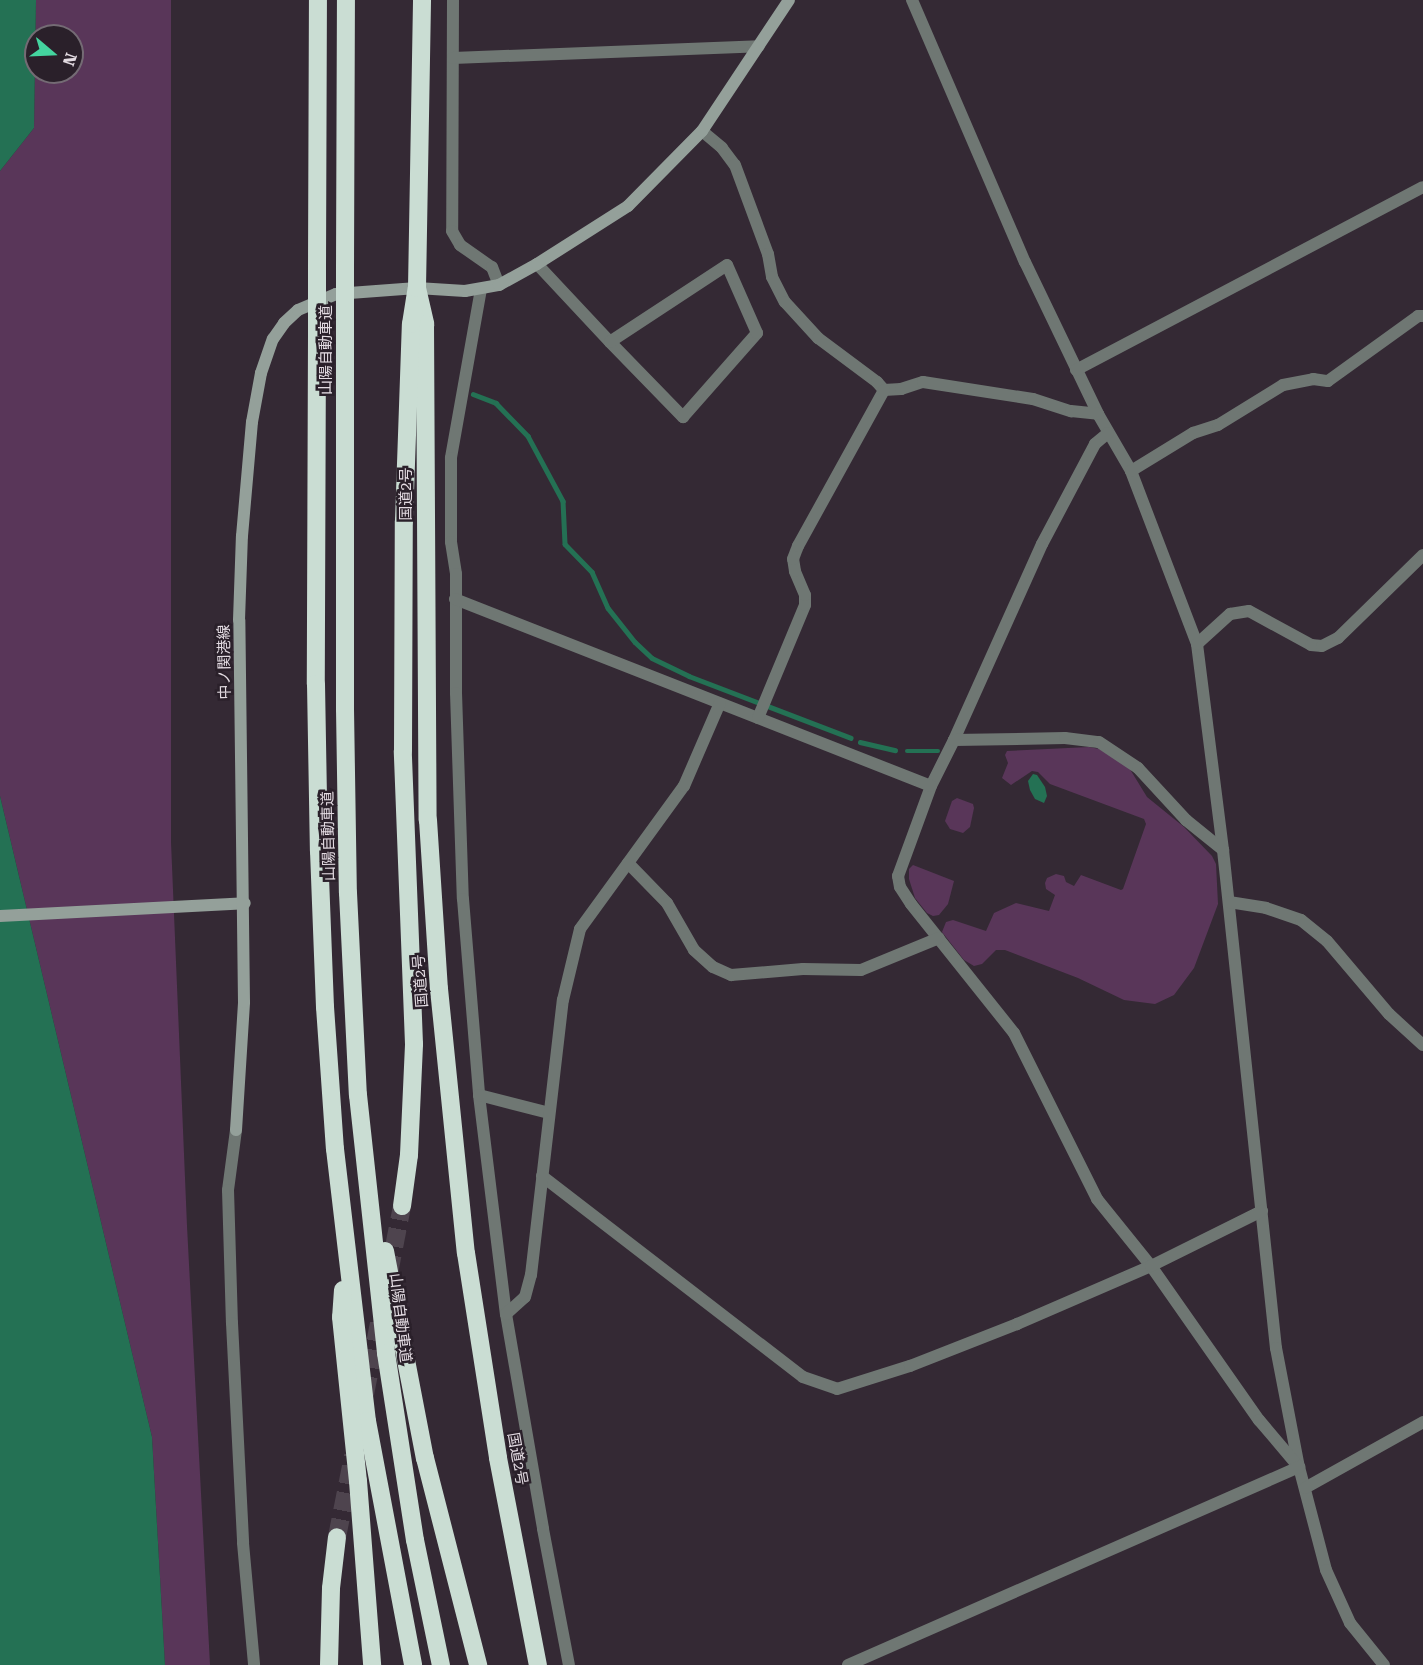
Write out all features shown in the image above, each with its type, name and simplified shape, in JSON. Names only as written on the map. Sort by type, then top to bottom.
[{"type":"highway","name":"山陽自動車道","points":[[318,0],[316,684],[325,1007],[335,1149],[368,1420],[413,1665]]},
{"type":"highway","name":"山陽自動車道","points":[[346,0],[345,709],[348,892],[358,1095],[386,1353],[415,1540],[441,1665]]},
{"type":"highway","name":"国道2号","points":[[402,1206],[409,1155],[414,1044],[403,752],[404,521],[411,324],[417,288],[422,0]]},
{"type":"highway","name":"国道2号","points":[[417,288],[425,324],[428,820],[444,1048],[466,1253],[498,1458],[538,1665]]},
{"type":"highway","points":[[358,1095],[414,1406],[478,1665]]},
{"type":"highway","points":[[346,1254],[341,1317],[358,1481],[372,1665]]},
{"type":"highway","points":[[329,1665],[331,1588],[337,1537]]},
{"type":"main road","name":"中ノ関港線","points":[[236,1130],[244,1002],[245,903],[239,620],[242,536],[252,422],[261,374],[273,339],[284,323],[298,310],[336,294],[417,288],[481,289],[499,285],[537,264],[628,206],[702,131],[789,0]]},
{"type":"main road","points":[[0,916],[245,903]]},
{"type":"street","points":[[453,0],[452,231],[460,245],[492,267],[499,285]]},
{"type":"street","points":[[912,0],[1025,262],[1098,414],[1131,471],[1197,644],[1229,902],[1276,1348],[1299,1467],[1326,1570],[1336,1597],[1362,1641],[1384,1665]]},
{"type":"street","points":[[453,58],[759,46]]},
{"type":"street","points":[[702,131],[722,148],[735,165],[768,254],[772,277],[785,302],[818,338],[877,382],[884,390]]},
{"type":"street","points":[[1076,370],[1423,187]]},
{"type":"street","points":[[537,264],[609,342],[683,417],[757,333],[727,265],[609,342]]},
{"type":"street","points":[[481,289],[451,458],[451,542],[456,574],[463,899],[479,1095],[506,1314],[543,1529],[570,1665]]},
{"type":"street","points":[[1131,471],[1193,432],[1218,424],[1283,385],[1313,379],[1328,381],[1411,321],[1423,316]]},
{"type":"street","points":[[884,390],[902,389],[923,382],[1033,399],[1071,411],[1098,414]]},
{"type":"street","points":[[758,718],[805,605],[805,596],[793,559],[884,390]]},
{"type":"street","points":[[1108,433],[1095,444],[1042,544],[954,741],[931,786],[898,876],[900,887],[1014,1033],[1097,1199],[1151,1266],[1259,1420],[1299,1467]]},
{"type":"street","points":[[1197,644],[1230,614],[1249,611],[1311,645],[1322,646],[1338,638],[1423,555]]},
{"type":"street","points":[[455,599],[931,786]]},
{"type":"street","points":[[506,1314],[525,1297],[531,1275],[563,1000],[580,929],[684,786],[720,703]]},
{"type":"street","points":[[954,741],[1065,738],[1099,742],[1138,768],[1186,820],[1223,850]]},
{"type":"street","points":[[628,863],[668,903],[699,956],[713,967],[731,975],[803,969],[861,970],[939,938]]},
{"type":"street","points":[[1229,902],[1266,908],[1301,920],[1327,941],[1389,1014],[1423,1045]]},
{"type":"street","points":[[479,1095],[549,1113]]},
{"type":"street","points":[[236,1130],[228,1190],[232,1323],[243,1543],[254,1665]]},
{"type":"street","points":[[542,1176],[803,1377],[837,1389],[910,1366],[1017,1324],[1151,1266],[1262,1211]]},
{"type":"street","points":[[1305,1488],[1423,1422]]},
{"type":"street","points":[[848,1665],[1299,1467]]},
{"type":"shaded area","points":[[0,0],[36,0],[36,24],[24,24],[24,84],[35,84],[34,128],[0,171]]},
{"type":"shaded area","points":[[36,0],[171,0],[171,842],[187,1226],[210,1665],[165,1665],[152,1437],[0,796],[0,171],[34,128],[35,84],[84,84],[84,24],[36,24]]},
{"type":"shaded area","points":[[1089,747],[1099,749],[1128,766],[1147,797],[1184,827],[1212,856],[1216,864],[1218,904],[1194,968],[1174,995],[1155,1004],[1124,1000],[1078,978],[1005,950],[996,950],[982,964],[974,966],[964,960],[942,932],[946,922],[953,920],[986,931],[994,913],[1016,903],[1049,911],[1055,895],[1046,889],[1045,883],[1047,878],[1056,874],[1064,876],[1066,882],[1074,886],[1081,875],[1123,889],[1146,824],[1144,819],[1050,784],[1038,772],[1032,771],[1011,785],[1002,778],[1008,763],[1005,755],[1007,751]]},
{"type":"shaded area","points":[[1033,774],[1037,775],[1045,787],[1047,796],[1044,803],[1035,799],[1030,790],[1028,781]]},
{"type":"shaded area","points":[[0,796],[152,1437],[165,1665],[0,1665]]},
{"type":"shaded area","points":[[957,798],[973,804],[974,808],[970,827],[963,833],[950,829],[945,821],[952,801]]},
{"type":"shaded area","points":[[913,865],[954,881],[948,904],[939,915],[933,916],[927,913],[915,898],[909,879],[909,869]]},
{"type":"waterway","points":[[473,394],[496,403],[528,436],[563,501],[565,544],[592,572],[608,608],[635,642],[652,658],[689,676],[851,738]]},
{"type":"waterway","points":[[860,742],[895,750]]},
{"type":"waterway","points":[[907,751],[938,751]]},
{"type":"tunnel","points":[[389,1273],[402,1206]]},
{"type":"tunnel","points":[[365,1394],[380,1318]]},
{"type":"tunnel","points":[[337,1537],[353,1456]]}]
